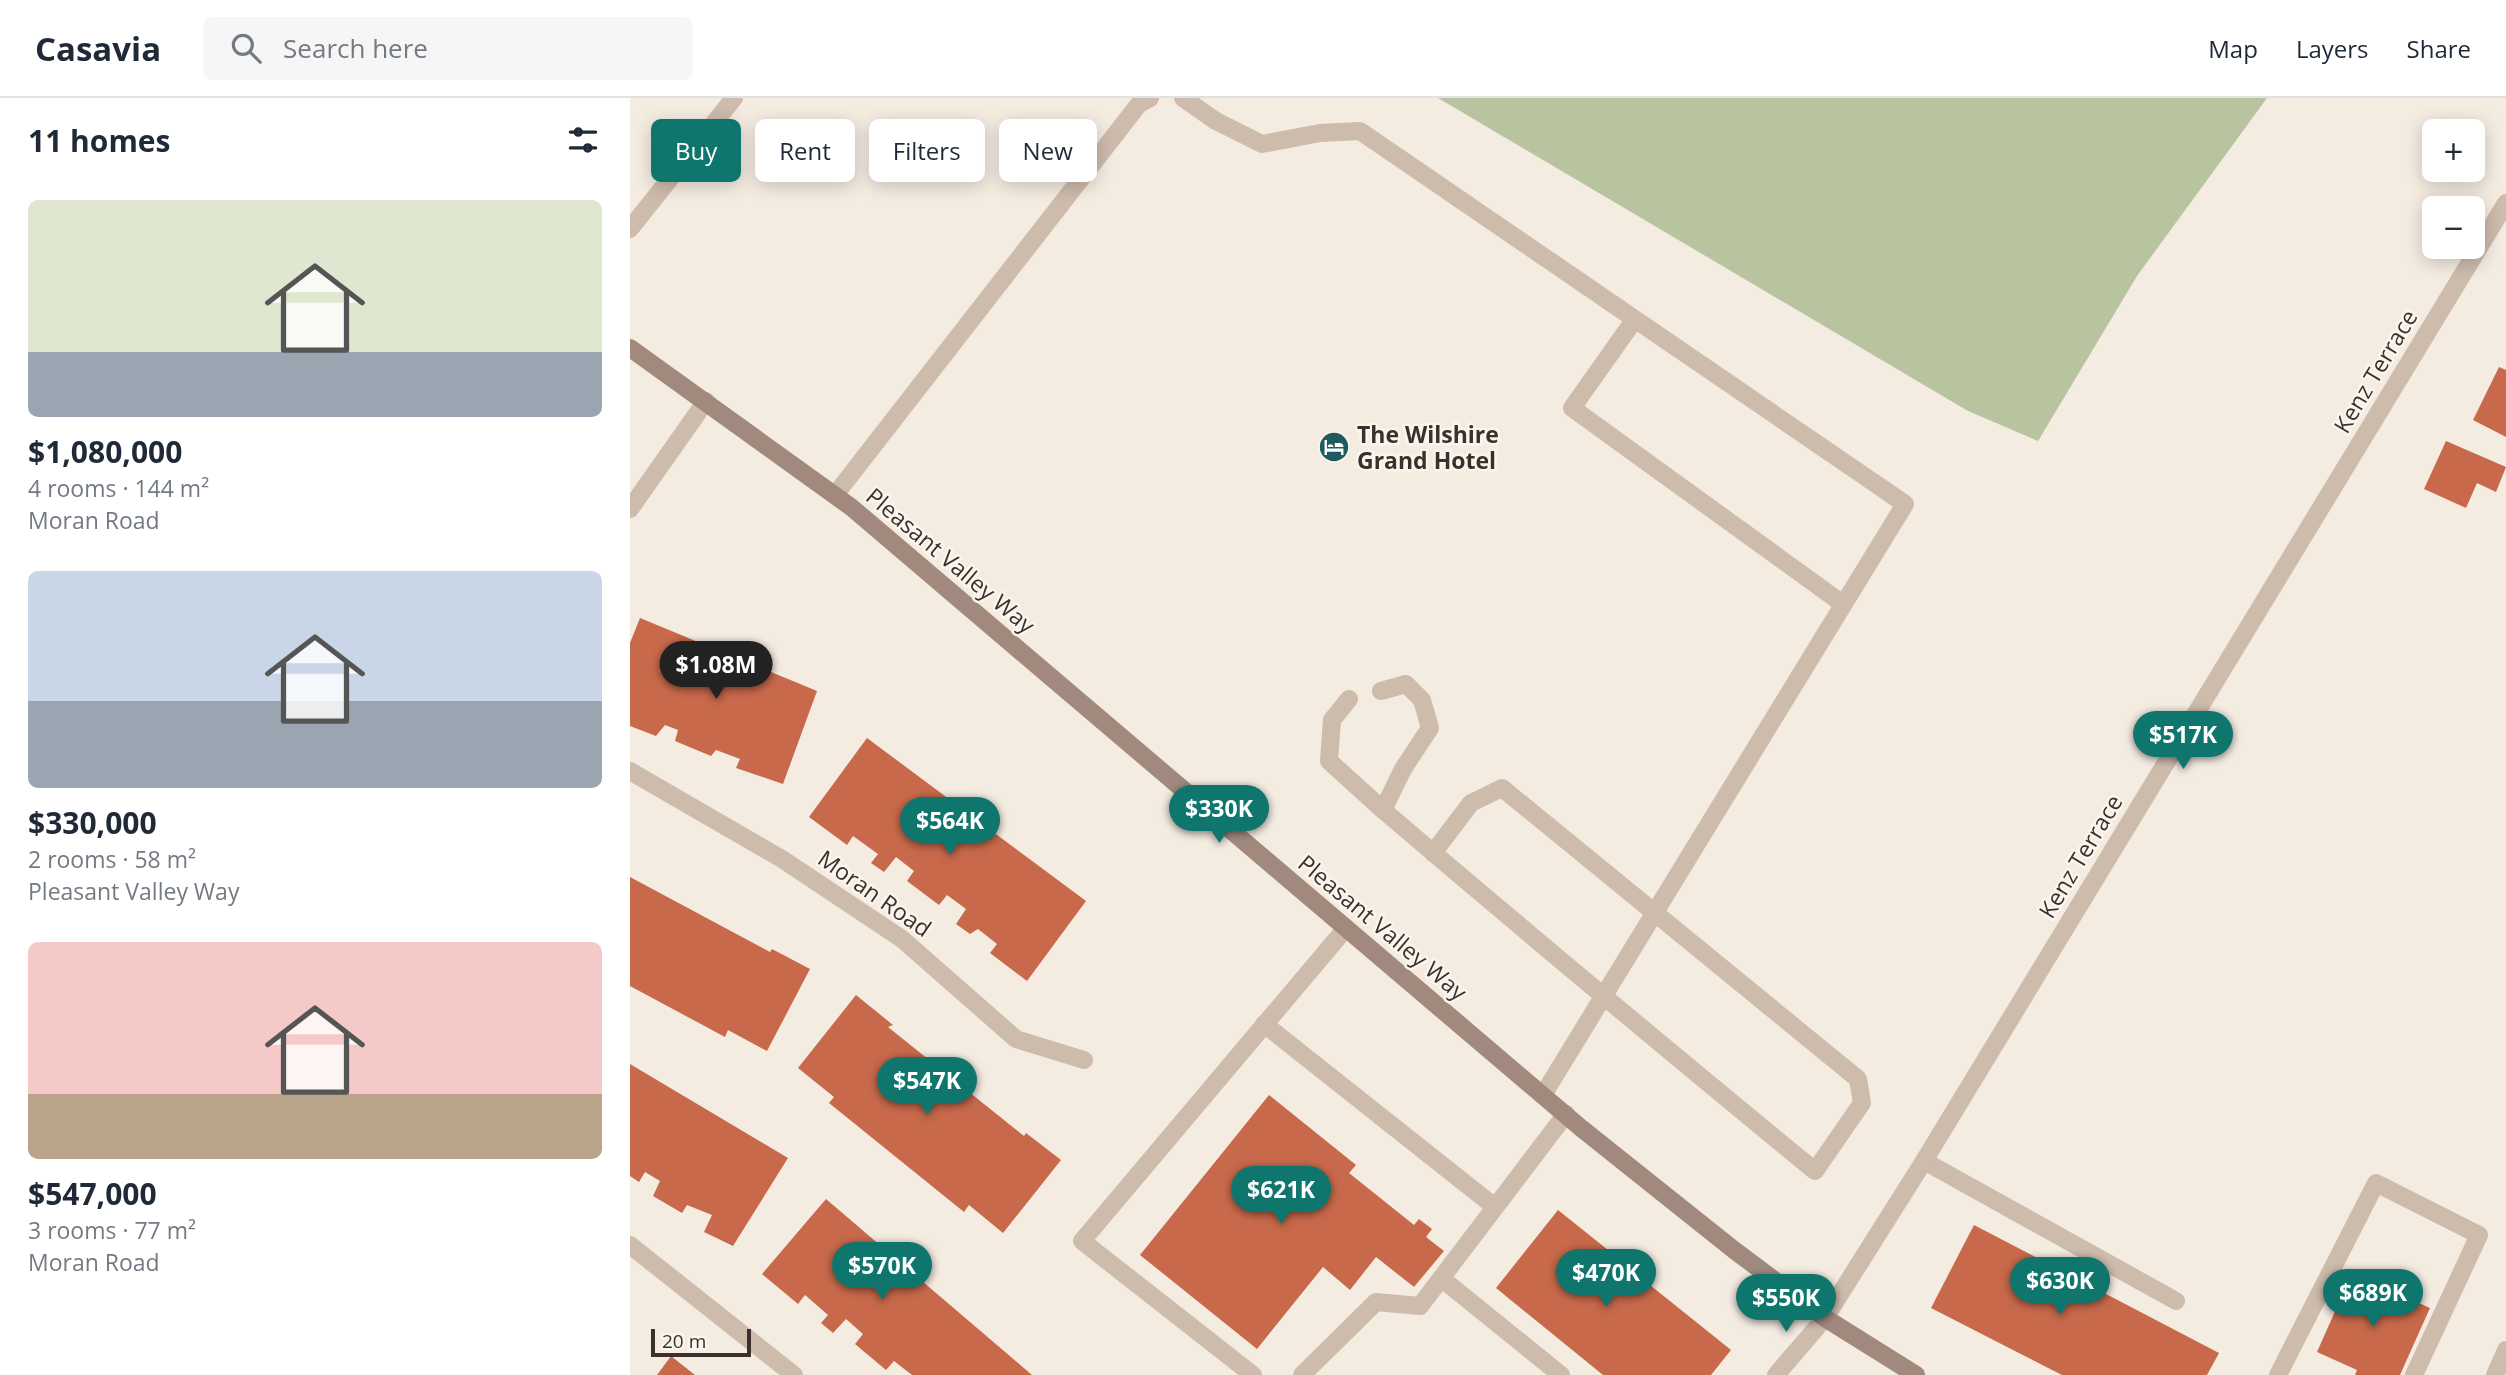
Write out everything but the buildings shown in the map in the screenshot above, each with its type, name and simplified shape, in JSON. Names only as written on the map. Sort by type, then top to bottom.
[{"type":"main road","name":"Pleasant Valley Way","points":[[630,348],[835,495],[1543,1096],[1734,1250],[1825,1318],[1916,1375]]},
{"type":"street","points":[[630,229],[734,98]]},
{"type":"street","points":[[835,495],[1139,104],[1150,98]]},
{"type":"street","points":[[1183,98],[1216,121],[1262,144],[1320,133],[1360,131],[1905,504],[1543,1096]]},
{"type":"street","name":"Kenz Terrace","points":[[1776,1375],[1825,1318],[1924,1161],[2506,202]]},
{"type":"street","points":[[1635,320],[1572,408],[1843,604]]},
{"type":"street","points":[[630,509],[706,401]]},
{"type":"street","points":[[1381,691],[1406,684],[1422,700],[1430,728],[1403,769],[1383,810]]},
{"type":"street","points":[[1349,698],[1332,720],[1329,761],[1383,810],[1433,853],[1603,998],[1815,1171],[1862,1103],[1858,1079],[1502,788],[1471,803],[1433,853]]},
{"type":"street","name":"Moran Road","points":[[630,771],[782,859],[902,939],[1016,1039],[1084,1060]]},
{"type":"street","points":[[1253,1375],[1082,1241],[1346,928]]},
{"type":"street","points":[[1264,1024],[1495,1207]]},
{"type":"street","points":[[1302,1375],[1376,1302],[1420,1306],[1566,1114]]},
{"type":"street","points":[[1924,1161],[2176,1301]]},
{"type":"street","points":[[2278,1375],[2376,1183],[2479,1235],[2414,1375]]},
{"type":"street","points":[[630,1245],[794,1375]]},
{"type":"street","points":[[1441,1278],[1561,1375]]},
{"type":"street","points":[[2495,1375],[2506,1350]]},
{"type":"green space","points":[[1438,98],[2267,98],[2137,276],[2038,441],[1968,411]]},
{"type":"place","name":"The Wilshire Grand Hotel","points":[[1334,447]]}]
